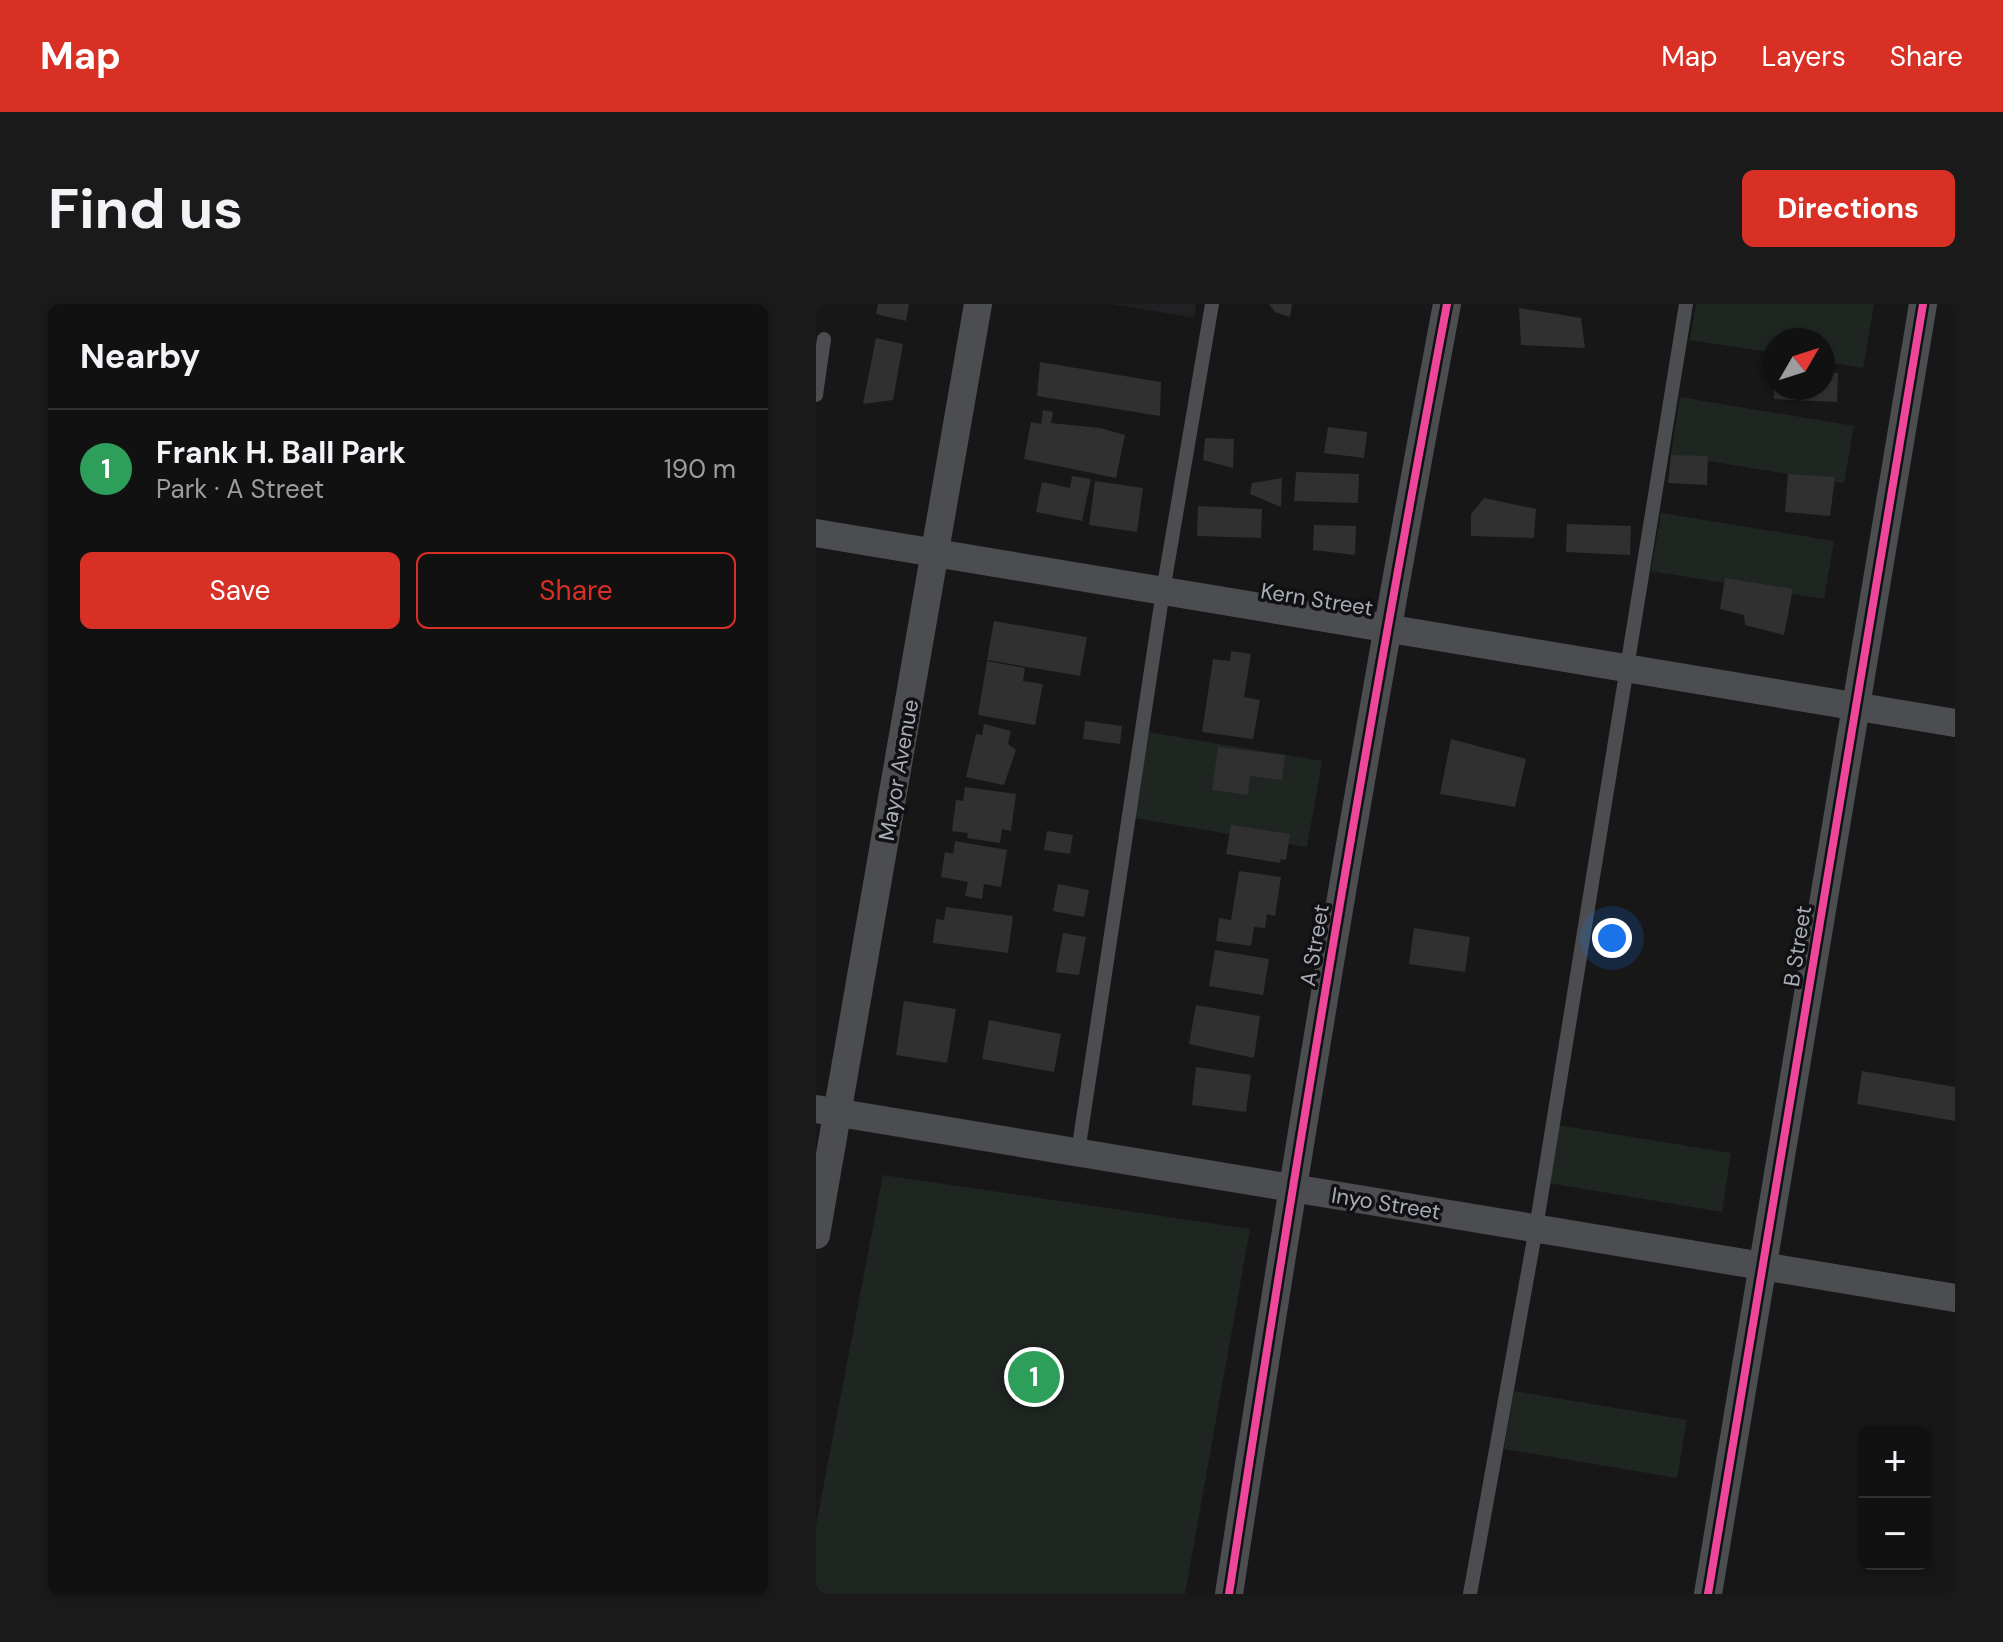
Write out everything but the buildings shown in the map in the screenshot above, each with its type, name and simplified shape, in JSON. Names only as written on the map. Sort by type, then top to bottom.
[{"type":"street","name":"Mayor Avenue","points":[[816,1235],[826,1110],[937,553],[978,304]]},
{"type":"street","name":"A Street","points":[[1229,1594],[1292,1188],[1386,628],[1447,304]]},
{"type":"street","name":"B Street","points":[[1708,1594],[1923,304]]},
{"type":"street","name":"Kern Street","points":[[816,533],[1955,723]]},
{"type":"street","name":"Inyo Street","points":[[826,1110],[1955,1298]]},
{"type":"lane","points":[[1078,1152],[1163,591],[1212,304]]},
{"type":"lane","points":[[1470,1594],[1536,1228],[1686,304]]},
{"type":"lane","points":[[816,395],[824,339]]},
{"type":"shaded area","points":[[1112,304],[1196,304],[1194,318]]},
{"type":"shaded area","points":[[1696,304],[1874,304],[1863,368],[1835,363],[1835,328],[1763,328],[1763,351],[1690,340]]},
{"type":"shaded area","points":[[1680,397],[1854,426],[1844,483],[1671,455]]},
{"type":"shaded area","points":[[1661,513],[1834,541],[1824,599],[1651,571]]},
{"type":"shaded area","points":[[1148,732],[1322,761],[1307,847],[1134,818]]},
{"type":"shaded area","points":[[1558,1125],[1731,1153],[1722,1212],[1548,1183]]},
{"type":"shaded area","points":[[883,1175],[1250,1229],[1185,1594],[816,1594],[816,1525]]},
{"type":"shaded area","points":[[1514,1391],[1687,1420],[1677,1478],[1504,1449]]},
{"type":"cycle path","points":[[1229,1594],[1332,948],[1447,304]]},
{"type":"cycle path","points":[[1708,1594],[1923,304]]},
{"type":"place","name":"Frank H. Ball Park","points":[[1034,1377]]}]
